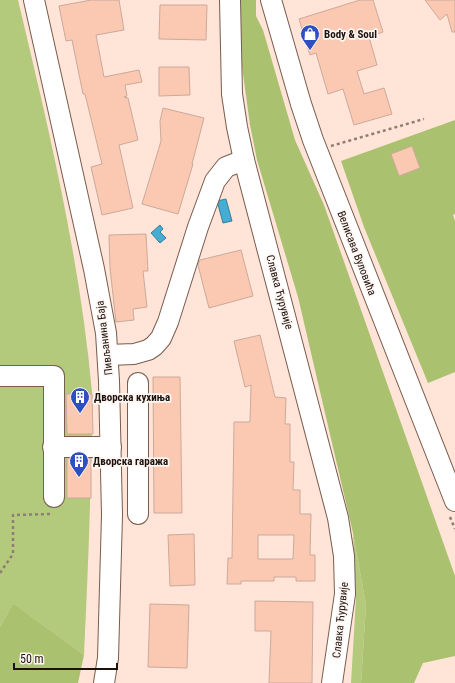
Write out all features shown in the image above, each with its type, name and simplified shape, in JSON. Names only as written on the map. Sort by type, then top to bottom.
[{"type":"street","name":"Пивљанина Баја","points":[[34,0],[98,291],[108,355],[112,514],[106,681]]},
{"type":"street","points":[[108,355],[134,354],[148,350],[161,338],[168,322],[198,227],[215,181],[226,167],[244,160],[233,101],[230,0]]},
{"type":"street","name":"Велисава Вуловића","points":[[271,0],[301,104],[318,151],[455,501]]},
{"type":"street","name":"Славка Ћурувије","points":[[244,160],[338,518],[344,556],[345,594],[332,683]]},
{"type":"street","points":[[0,376],[54,376],[54,497]]},
{"type":"street","points":[[138,383],[138,514]]},
{"type":"street","points":[[110,414],[138,414]]},
{"type":"street","points":[[53,447],[111,447]]},
{"type":"street","points":[[112,473],[138,473]]},
{"type":"path","points":[[318,151],[424,118]]},
{"type":"path","points":[[0,573],[13,554],[13,514],[54,514],[54,497]]},
{"type":"green space","points":[[0,0],[18,0],[62,195],[80,293],[87,342],[93,409],[84,655],[13,603],[0,627]]},
{"type":"green space","points":[[236,0],[256,0],[256,16],[263,30],[295,140],[324,205],[455,576],[455,656],[423,663],[414,683],[361,683],[366,605],[353,533],[298,297],[257,160],[250,125],[241,59]]},
{"type":"green space","points":[[455,120],[455,214],[453,215],[455,221],[455,372],[428,383],[364,227],[341,161]]},
{"type":"green space","points":[[353,533],[366,605],[361,683],[351,683],[356,598]]},
{"type":"green space","points":[[13,603],[84,655],[78,683],[0,683],[0,627]]},
{"type":"water","points":[[226,199],[232,221],[223,223],[217,201]]},
{"type":"water","points":[[160,225],[163,229],[160,232],[166,238],[160,243],[151,233]]},
{"type":"building","points":[[91,0],[119,0],[124,30],[96,35],[104,77],[139,70],[142,82],[125,85],[127,96],[124,97],[128,98],[138,140],[119,145],[133,208],[102,215],[91,167],[102,164],[85,94],[83,94],[72,40],[66,41],[59,6]]},
{"type":"building","points":[[360,0],[373,0],[383,32],[369,37],[377,65],[357,71],[364,94],[384,88],[392,114],[354,125],[343,89],[328,94],[316,53],[310,55],[299,19]]},
{"type":"building","points":[[425,0],[455,0],[455,32],[452,32],[447,14],[440,20]]},
{"type":"building","points":[[160,5],[207,5],[206,40],[159,39]]},
{"type":"building","points":[[159,67],[189,67],[190,95],[159,96]]},
{"type":"building","points":[[163,108],[204,118],[193,164],[178,214],[142,204],[161,141],[160,121]]},
{"type":"building","points":[[412,146],[420,168],[399,176],[391,154]]},
{"type":"building","points":[[146,234],[148,271],[143,271],[147,307],[133,309],[134,320],[116,322],[110,268],[109,235]]},
{"type":"building","points":[[241,250],[253,296],[209,308],[198,265],[200,260]]},
{"type":"building","points":[[260,335],[275,397],[286,398],[285,424],[290,424],[290,462],[294,462],[293,490],[300,490],[300,514],[311,514],[310,555],[315,555],[315,581],[296,581],[296,577],[274,577],[274,581],[241,581],[241,584],[227,584],[228,558],[232,558],[234,422],[250,422],[251,385],[245,387],[234,341]],"holes":[[[258,535],[294,535],[293,559],[258,559]]]},
{"type":"building","points":[[153,377],[180,377],[182,513],[154,513]]},
{"type":"building","name":"Дворска кухиња","points":[[66,394],[92,394],[93,434],[67,434]]},
{"type":"building","name":"Дворска гаража","points":[[67,458],[91,458],[91,498],[67,498]]},
{"type":"building","points":[[194,534],[195,585],[170,586],[168,535]]},
{"type":"building","points":[[255,601],[313,602],[312,683],[269,683],[271,631],[255,631]]},
{"type":"building","points":[[150,604],[189,605],[187,668],[148,667]]},
{"type":"place","name":"Body & Soul","points":[[310,51]]},
{"type":"place","name":"Дворска кухиња","points":[[80,414]]},
{"type":"place","name":"Дворска гаража","points":[[79,478]]}]
